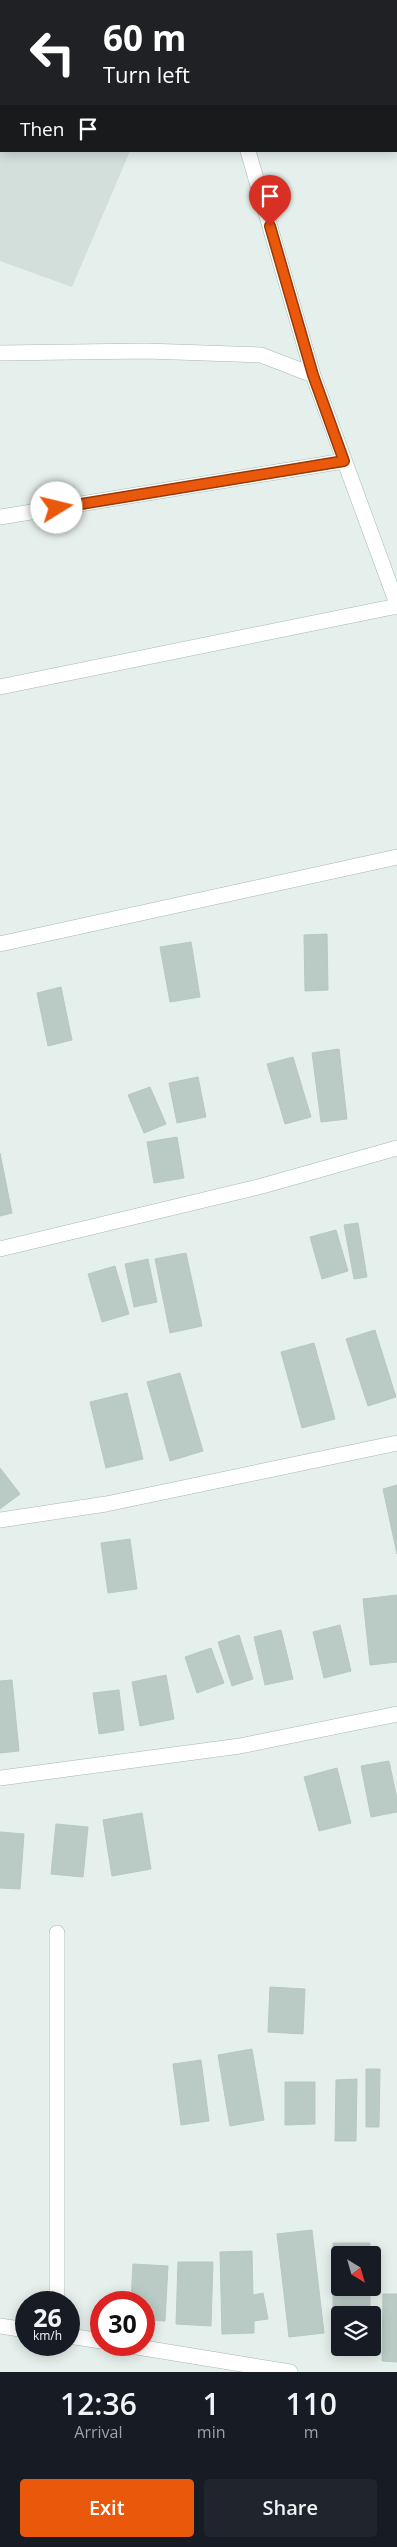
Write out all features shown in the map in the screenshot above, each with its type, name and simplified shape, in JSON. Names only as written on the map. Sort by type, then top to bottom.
[{"type":"street","points":[[0,687],[397,605],[313,375],[248,152]]},
{"type":"street","points":[[0,353],[146,351],[262,355],[313,375]]},
{"type":"street","points":[[0,517],[344,461]]},
{"type":"street","points":[[0,944],[397,856]]},
{"type":"street","points":[[0,1250],[262,1186],[397,1148]]},
{"type":"street","points":[[0,1520],[106,1504],[397,1444]]},
{"type":"street","points":[[0,1778],[240,1746],[397,1714]]},
{"type":"street","points":[[57,1934],[57,2291]]},
{"type":"street","points":[[0,2326],[15,2328]]},
{"type":"street","points":[[155,2350],[290,2372]]},
{"type":"shaded area","points":[[0,152],[130,152],[72,287],[0,261]]},
{"type":"building","points":[[327,934],[328,990],[305,991],[304,935]]},
{"type":"building","points":[[191,942],[200,997],[170,1002],[160,947]]},
{"type":"building","points":[[61,987],[72,1040],[48,1046],[37,993]]},
{"type":"building","points":[[339,1049],[347,1119],[321,1122],[312,1053]]},
{"type":"building","points":[[293,1057],[311,1117],[285,1124],[267,1064]]},
{"type":"building","points":[[198,1077],[206,1117],[177,1123],[169,1083]]},
{"type":"building","points":[[150,1087],[166,1124],[144,1133],[128,1095]]},
{"type":"building","points":[[177,1137],[184,1178],[154,1183],[147,1142]]},
{"type":"building","points":[[0,1153],[12,1213],[0,1216]]},
{"type":"building","points":[[358,1223],[367,1277],[354,1279],[344,1225]]},
{"type":"building","points":[[336,1230],[348,1271],[322,1279],[310,1237]]},
{"type":"building","points":[[186,1253],[202,1326],[170,1333],[155,1259]]},
{"type":"building","points":[[148,1259],[157,1302],[134,1307],[125,1264]]},
{"type":"building","points":[[115,1266],[129,1314],[102,1322],[88,1274]]},
{"type":"building","points":[[375,1330],[396,1397],[368,1406],[346,1339]]},
{"type":"building","points":[[314,1343],[335,1419],[302,1428],[281,1352]]},
{"type":"building","points":[[180,1373],[203,1451],[170,1461],[147,1382]]},
{"type":"building","points":[[127,1393],[143,1459],[106,1468],[90,1402]]},
{"type":"building","points":[[0,1468],[20,1494],[0,1509]]},
{"type":"building","points":[[397,1485],[397,1554],[383,1489]]},
{"type":"building","points":[[130,1539],[137,1589],[108,1593],[101,1543]]},
{"type":"building","points":[[397,1595],[397,1662],[370,1665],[363,1599]]},
{"type":"building","points":[[340,1625],[351,1671],[324,1678],[313,1632]]},
{"type":"building","points":[[281,1630],[293,1679],[265,1685],[254,1637]]},
{"type":"building","points":[[239,1635],[253,1679],[232,1686],[218,1642]]},
{"type":"building","points":[[211,1648],[224,1683],[197,1693],[185,1657]]},
{"type":"building","points":[[166,1675],[174,1719],[140,1726],[132,1682]]},
{"type":"building","points":[[12,1680],[19,1751],[0,1753],[0,1681]]},
{"type":"building","points":[[119,1690],[124,1730],[99,1734],[93,1693]]},
{"type":"building","points":[[389,1761],[397,1799],[397,1812],[371,1817],[361,1766]]},
{"type":"building","points":[[337,1768],[351,1823],[319,1831],[304,1777]]},
{"type":"building","points":[[142,1813],[151,1869],[112,1876],[103,1820]]},
{"type":"building","points":[[56,1824],[88,1827],[83,1877],[51,1874]]},
{"type":"building","points":[[0,1832],[24,1834],[20,1889],[0,1888]]},
{"type":"building","points":[[270,1987],[305,1989],[303,2034],[268,2032]]},
{"type":"building","points":[[252,2049],[264,2120],[230,2126],[218,2055]]},
{"type":"building","points":[[201,2060],[209,2121],[181,2125],[173,2064]]},
{"type":"building","points":[[366,2069],[380,2069],[379,2127],[366,2127]]},
{"type":"building","points":[[357,2079],[356,2141],[335,2141],[336,2080]]},
{"type":"building","points":[[285,2082],[315,2082],[315,2124],[285,2125]]},
{"type":"building","points":[[312,2230],[324,2333],[289,2337],[277,2234]]},
{"type":"building","points":[[333,2243],[370,2243],[370,2246],[333,2246]]},
{"type":"building","points":[[252,2251],[253,2295],[263,2293],[268,2319],[254,2321],[254,2333],[222,2334],[220,2252]]},
{"type":"building","points":[[178,2262],[213,2262],[211,2326],[176,2324]]},
{"type":"building","points":[[133,2264],[168,2266],[165,2321],[155,2321],[155,2291],[132,2291]]},
{"type":"building","points":[[383,2294],[397,2294],[397,2362],[382,2361]]},
{"type":"building","points":[[333,2296],[370,2296],[370,2306],[333,2306]]},
{"type":"route","points":[[57,508],[344,461],[313,375],[270,226]]}]
